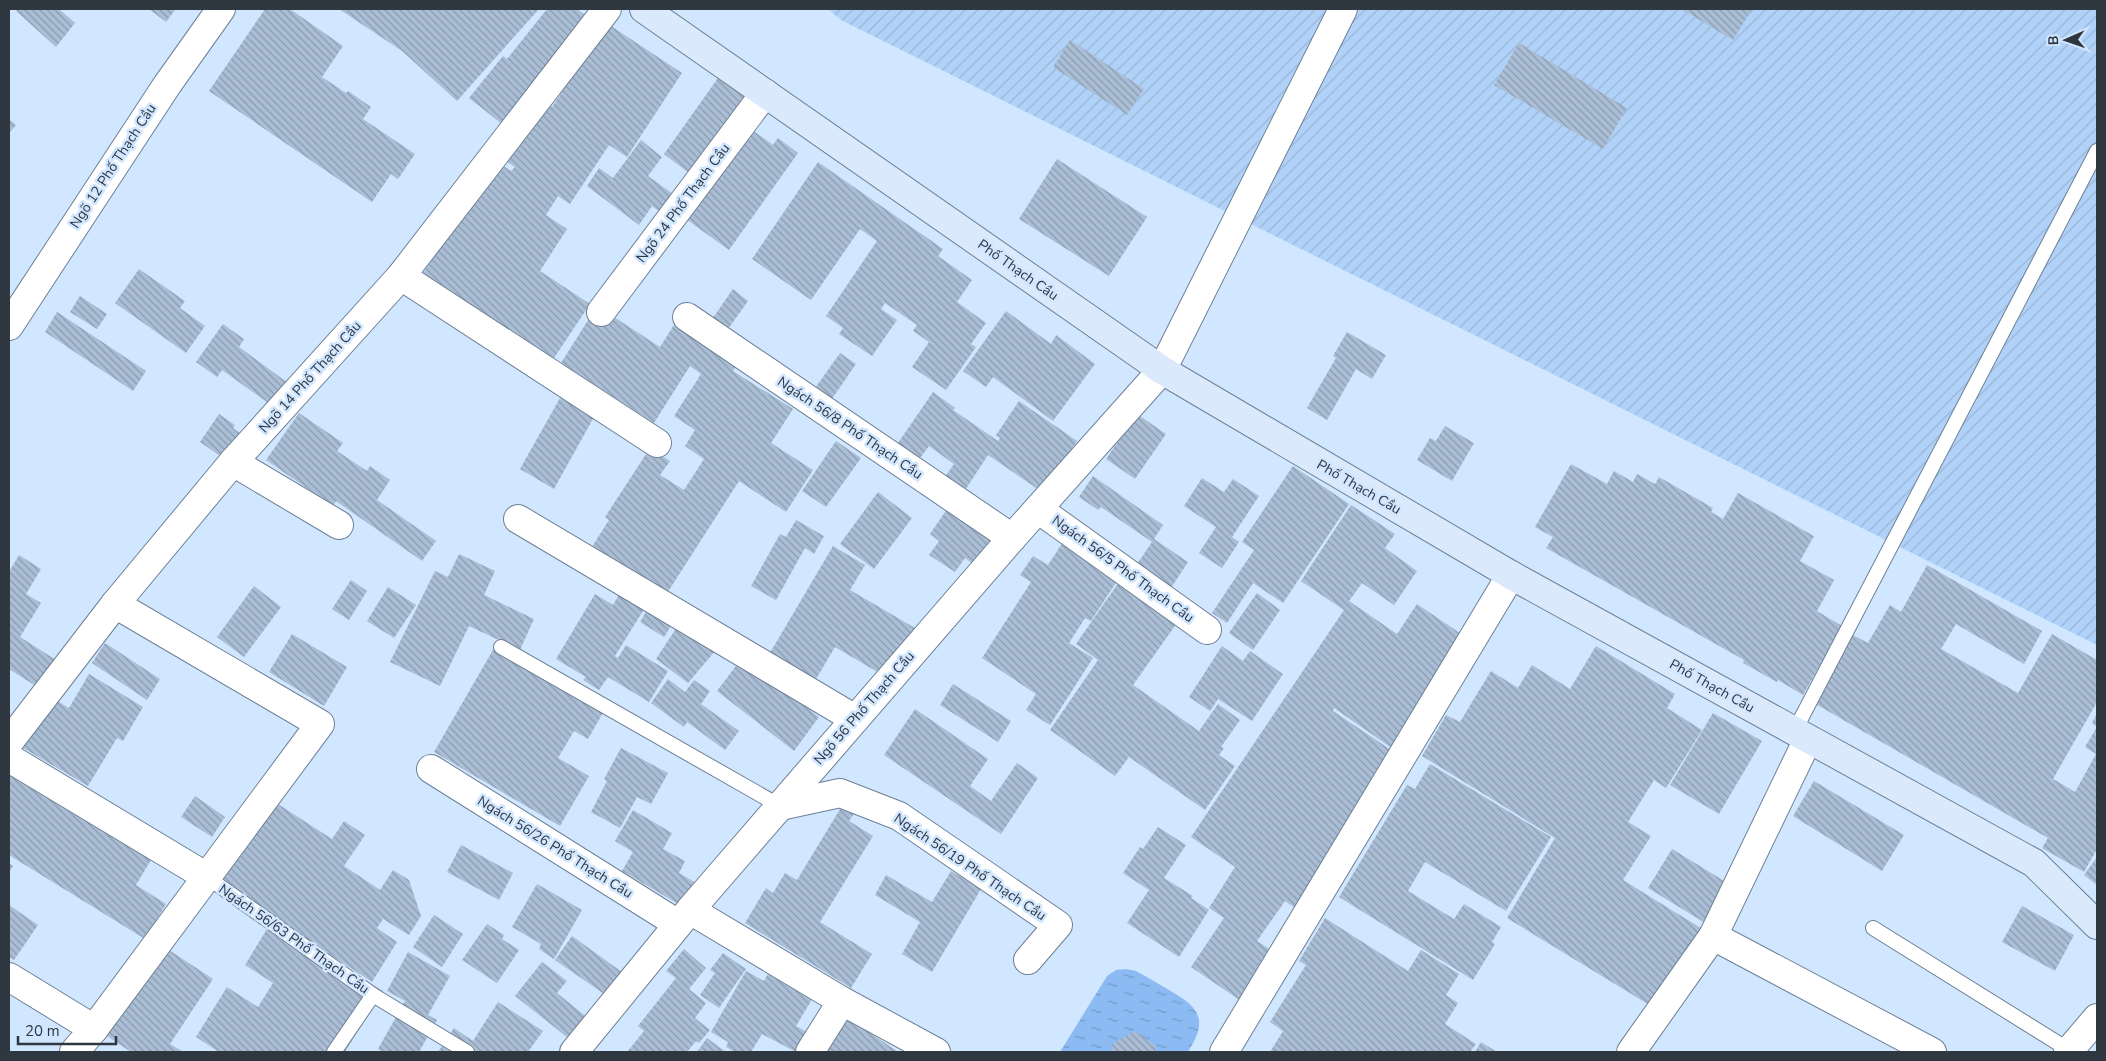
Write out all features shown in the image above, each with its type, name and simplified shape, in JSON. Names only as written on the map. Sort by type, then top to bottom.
[{"type":"street","name":"Ngõ 12 Phố Thạch Cầu","points":[[9,326],[167,85],[221,9]]},
{"type":"street","name":"Ngõ 14 Phố Thạch Cầu","points":[[9,742],[115,604],[233,462],[400,276],[607,9]]},
{"type":"street","name":"Phố Thạch Cầu","points":[[644,9],[1162,370],[1511,575],[2034,863],[2097,924]]},
{"type":"street","name":"Ngõ 56 Phố Thạch Cầu","points":[[574,1052],[684,917],[1012,538],[1162,370],[1343,9]]},
{"type":"street","name":"Ngõ 24 Phố Thạch Cầu","points":[[601,312],[765,93]]},
{"type":"street","points":[[400,276],[657,443]]},
{"type":"street","name":"Ngách 56/8 Phố Thạch Cầu","points":[[687,317],[1012,538]]},
{"type":"street","points":[[233,462],[340,525]]},
{"type":"street","name":"Ngách 56/5 Phố Thạch Cầu","points":[[1038,509],[1206,630]]},
{"type":"street","points":[[518,519],[855,719]]},
{"type":"street","points":[[1224,1052],[1511,575]]},
{"type":"street","points":[[74,1052],[94,1030],[320,724],[115,604]]},
{"type":"street","points":[[1631,1052],[1713,936],[1801,735]]},
{"type":"street","points":[[9,758],[207,877]]},
{"type":"street","name":"Ngách 56/26 Phố Thạch Cầu","points":[[431,770],[684,917],[936,1052]]},
{"type":"street","name":"Ngách 56/19 Phố Thạch Cầu","points":[[780,806],[840,793],[899,816],[1058,925],[1028,960]]},
{"type":"street","points":[[1713,936],[1932,1052]]},
{"type":"street","points":[[9,977],[94,1030]]},
{"type":"street","points":[[810,1052],[842,1001]]},
{"type":"street","points":[[2068,1051],[2097,1018]]},
{"type":"lane","points":[[1801,735],[2097,150]]},
{"type":"lane","points":[[501,647],[780,806]]},
{"type":"lane","name":"Ngách 56/63 Phố Thạch Cầu","points":[[207,877],[373,995],[334,1052]]},
{"type":"lane","points":[[1873,928],[2068,1051]]},
{"type":"lane","points":[[373,995],[467,1052]]},
{"type":"shaded area","points":[[828,9],[2097,9],[2097,645],[841,20]]},
{"type":"water","points":[[1116,970],[1136,971],[1184,999],[1196,1011],[1199,1025],[1194,1042],[1188,1052],[1060,1052],[1107,976]]},
{"type":"building","points":[[18,9],[59,9],[75,23],[56,47],[16,11]]},
{"type":"building","points":[[149,9],[174,9],[175,10],[166,22]]},
{"type":"building","points":[[265,9],[290,9],[343,46],[322,77],[346,93],[348,91],[371,107],[363,119],[415,154],[398,179],[391,174],[372,202],[209,91]]},
{"type":"building","points":[[339,9],[539,9],[457,101],[402,51]]},
{"type":"building","points":[[547,9],[577,9],[593,21],[507,128],[469,98],[503,56],[507,59]]},
{"type":"building","points":[[1681,9],[1752,9],[1733,40]]},
{"type":"building","points":[[608,24],[682,73],[627,157],[609,145],[570,204],[558,196],[546,215],[567,229],[540,271],[590,304],[552,361],[422,275],[497,162],[511,171],[515,167],[506,161],[545,103],[552,107]]},
{"type":"building","points":[[1070,40],[1144,89],[1127,115],[1053,67]]},
{"type":"building","points":[[1519,43],[1627,108],[1603,149],[1494,85]]},
{"type":"building","points":[[718,78],[744,97],[689,173],[664,154]]},
{"type":"building","points":[[9,119],[16,125],[9,133]]},
{"type":"building","points":[[737,119],[773,145],[778,138],[798,153],[729,250],[672,209]]},
{"type":"building","points":[[641,140],[662,157],[648,176],[673,194],[660,212],[652,206],[639,225],[587,186],[599,168],[613,178]]},
{"type":"building","points":[[1057,159],[1147,217],[1109,276],[1019,219]]},
{"type":"building","points":[[818,162],[943,249],[938,256],[972,280],[957,302],[986,323],[971,344],[976,347],[946,390],[912,367],[929,342],[913,331],[917,325],[885,303],[881,309],[897,320],[872,356],[839,334],[843,328],[826,316],[877,241],[860,229],[811,300],[752,259]]},
{"type":"building","points":[[139,269],[185,301],[180,308],[205,326],[186,353],[115,303]]},
{"type":"building","points":[[733,289],[748,301],[723,336],[708,325]]},
{"type":"building","points":[[80,296],[107,314],[97,329],[70,312]]},
{"type":"building","points":[[597,306],[660,347],[679,317],[742,357],[733,371],[793,409],[771,443],[813,470],[786,512],[739,481],[662,601],[588,553],[609,520],[605,517],[650,448],[670,461],[660,475],[684,490],[704,459],[685,446],[695,430],[674,416],[701,374],[690,366],[654,423],[561,363]]},
{"type":"building","points":[[1006,311],[1051,344],[1056,335],[1095,364],[1053,421],[993,377],[986,387],[963,371]]},
{"type":"building","points":[[57,312],[146,371],[133,391],[45,332]]},
{"type":"building","points":[[223,324],[244,339],[239,347],[288,383],[271,405],[222,370],[217,377],[196,362]]},
{"type":"building","points":[[1347,332],[1386,355],[1372,379],[1356,369],[1327,420],[1307,408],[1336,358],[1333,356]]},
{"type":"building","points":[[840,353],[856,364],[829,403],[813,391]]},
{"type":"building","points":[[933,392],[955,408],[953,410],[998,441],[1000,438],[996,435],[1019,401],[1077,441],[1042,492],[988,455],[960,498],[940,484],[954,464],[929,446],[920,458],[898,443]]},
{"type":"building","points":[[560,398],[594,417],[554,489],[520,469]]},
{"type":"building","points":[[299,413],[343,443],[337,451],[367,471],[370,466],[390,480],[377,500],[436,541],[422,561],[336,501],[333,506],[266,460]]},
{"type":"building","points":[[219,414],[235,425],[233,428],[247,438],[230,463],[200,442]]},
{"type":"building","points":[[1137,414],[1166,434],[1135,479],[1106,459]]},
{"type":"building","points":[[1445,426],[1474,443],[1452,481],[1417,460],[1430,438],[1436,441]]},
{"type":"building","points":[[836,441],[861,458],[826,507],[802,491]]},
{"type":"building","points":[[1571,464],[1607,484],[1614,471],[1633,482],[1637,474],[1655,484],[1659,477],[1713,508],[1711,512],[1723,519],[1738,493],[1814,536],[1800,561],[1834,580],[1817,611],[1842,626],[1803,695],[1743,663],[1744,660],[1546,548],[1553,537],[1535,527]]},
{"type":"building","points":[[1293,466],[1349,504],[1283,603],[1253,583],[1227,623],[1212,613],[1254,550],[1242,542]]},
{"type":"building","points":[[1093,476],[1163,525],[1154,539],[1188,562],[1167,594],[1133,570],[1152,542],[1101,507],[1098,510],[1079,497]]},
{"type":"building","points":[[1202,478],[1224,492],[1233,479],[1259,496],[1232,537],[1239,542],[1222,568],[1199,553],[1216,527],[1184,506]]},
{"type":"building","points":[[878,492],[912,518],[874,569],[840,544]]},
{"type":"building","points":[[1351,505],[1395,534],[1385,548],[1417,571],[1394,605],[1362,583],[1349,601],[1397,634],[1417,604],[1470,640],[1396,751],[1334,708],[1333,711],[1400,756],[1301,912],[1285,901],[1257,941],[1280,956],[1247,1005],[1191,967],[1224,918],[1209,908],[1235,867],[1191,837],[1344,610],[1301,581]]},
{"type":"building","points":[[947,509],[998,545],[981,570],[965,558],[955,572],[929,555],[939,541],[930,534]]},
{"type":"building","points":[[796,520],[824,536],[814,554],[805,548],[776,600],[751,586],[780,534],[786,537]]},
{"type":"building","points":[[1063,542],[1119,578],[1091,621],[1085,618],[1069,643],[1093,658],[1050,725],[1026,710],[1036,694],[982,658],[1031,582],[1020,575],[1033,556],[1048,565]]},
{"type":"building","points":[[833,546],[865,565],[850,590],[915,628],[886,677],[835,647],[813,684],[767,658]]},
{"type":"building","points":[[459,554],[495,571],[484,595],[534,619],[520,650],[469,626],[440,686],[390,662],[435,571],[448,577]]},
{"type":"building","points":[[19,555],[41,569],[26,594],[41,603],[20,637],[56,660],[39,688],[9,669],[9,572]]},
{"type":"building","points":[[1927,565],[2042,631],[2024,664],[1956,624],[1941,649],[2018,693],[2052,634],[2097,660],[2097,702],[2053,779],[2075,792],[2096,754],[2085,747],[2097,727],[2097,849],[2084,872],[2042,848],[2048,838],[1814,703],[1853,635],[1868,643],[1890,605],[1901,612]]},
{"type":"building","points":[[351,580],[367,591],[349,620],[332,609]]},
{"type":"building","points":[[1119,582],[1177,623],[1133,685],[1199,731],[1218,704],[1240,720],[1221,747],[1224,748],[1219,755],[1235,766],[1205,810],[1129,757],[1115,776],[1050,730],[1098,660],[1076,644]]},
{"type":"building","points":[[254,586],[281,607],[244,657],[217,637]]},
{"type":"building","points":[[388,587],[416,605],[394,638],[367,621]]},
{"type":"building","points":[[621,591],[646,606],[615,656],[618,658],[626,645],[668,671],[649,702],[608,677],[599,690],[583,680],[586,677],[556,659],[595,594],[613,605]]},
{"type":"building","points":[[1257,593],[1280,610],[1253,650],[1229,633]]},
{"type":"building","points":[[649,607],[674,621],[664,637],[640,622]]},
{"type":"building","points":[[679,624],[715,651],[688,683],[656,659]]},
{"type":"building","points":[[292,634],[347,667],[324,706],[269,672]]},
{"type":"building","points":[[105,643],[160,679],[147,700],[92,663]]},
{"type":"building","points":[[497,643],[604,711],[588,739],[574,731],[558,758],[589,776],[560,826],[434,752]]},
{"type":"building","points":[[1222,646],[1243,661],[1250,651],[1283,674],[1252,721],[1218,699],[1210,711],[1189,697]]},
{"type":"building","points":[[1596,646],[1675,694],[1667,708],[1702,730],[1666,788],[1654,780],[1628,822],[1651,836],[1623,880],[1704,930],[1656,1009],[1507,918],[1555,838],[1422,756],[1446,715],[1460,722],[1491,671],[1518,688],[1532,665],[1570,689]]},
{"type":"building","points":[[742,658],[819,717],[794,751],[717,691]]},
{"type":"building","points":[[89,674],[143,707],[123,741],[117,738],[88,786],[18,745],[54,699],[69,708]]},
{"type":"building","points":[[668,679],[685,692],[694,680],[710,691],[701,704],[739,731],[725,750],[687,722],[684,727],[651,703]]},
{"type":"building","points":[[953,684],[1011,721],[998,742],[940,705]]},
{"type":"building","points":[[915,709],[988,759],[970,786],[991,801],[1017,763],[1038,778],[1001,834],[884,755]]},
{"type":"building","points":[[1713,713],[1762,741],[1719,814],[1670,785]]},
{"type":"building","points":[[2097,713],[2097,727],[2092,723]]},
{"type":"building","points":[[621,748],[668,773],[651,804],[637,797],[620,828],[591,812],[607,781],[604,779]]},
{"type":"building","points":[[1430,764],[1551,837],[1506,911],[1425,862],[1408,891],[1454,919],[1464,904],[1501,927],[1492,942],[1495,944],[1473,980],[1339,897],[1407,785],[1415,789]]},
{"type":"building","points":[[9,765],[154,855],[136,885],[166,904],[145,939],[9,855]]},
{"type":"building","points":[[1814,781],[1904,835],[1882,871],[1793,816]]},
{"type":"building","points":[[195,796],[225,817],[212,837],[181,817]]},
{"type":"building","points":[[267,797],[332,839],[344,821],[365,835],[344,866],[380,890],[393,870],[409,880],[421,916],[409,935],[383,919],[377,928],[397,942],[372,982],[214,879]]},
{"type":"building","points":[[845,801],[858,808],[849,821],[873,836],[820,922],[872,954],[851,988],[745,923],[766,888],[773,893],[785,873],[797,880]]},
{"type":"building","points":[[633,810],[672,833],[663,849],[685,861],[679,873],[701,886],[687,909],[622,871],[633,852],[615,841]]},
{"type":"building","points":[[1158,827],[1186,845],[1164,878],[1193,896],[1191,898],[1209,910],[1179,957],[1127,923],[1149,890],[1123,873],[1140,847],[1143,849]]},
{"type":"building","points":[[461,845],[513,873],[499,900],[447,872]]},
{"type":"building","points":[[1672,849],[1734,887],[1710,926],[1648,888]]},
{"type":"building","points":[[2097,857],[2097,885],[2084,875]]},
{"type":"building","points":[[9,863],[13,866],[9,873]]},
{"type":"building","points":[[951,871],[981,889],[932,972],[902,954],[920,922],[875,895],[886,875],[932,902]]},
{"type":"building","points":[[537,884],[582,910],[554,959],[539,949],[541,944],[512,927]]},
{"type":"building","points":[[9,905],[38,925],[14,960],[9,957]]},
{"type":"building","points":[[2022,906],[2074,935],[2055,971],[2002,942]]},
{"type":"building","points":[[434,915],[463,934],[442,967],[413,947]]},
{"type":"building","points":[[1325,918],[1408,971],[1421,950],[1459,974],[1446,995],[1458,1003],[1445,1024],[1476,1044],[1470,1052],[1270,1052],[1283,1031],[1270,1022],[1306,965],[1299,961]]},
{"type":"building","points":[[270,924],[301,939],[383,991],[345,1052],[219,1052],[196,1037],[227,987],[258,1007],[273,983],[245,965]]},
{"type":"building","points":[[487,924],[504,935],[502,939],[519,950],[497,983],[462,960]]},
{"type":"building","points":[[572,936],[626,975],[610,998],[555,960]]},
{"type":"building","points":[[163,946],[213,979],[170,1044],[183,1052],[131,1052],[104,1034]]},
{"type":"building","points":[[684,949],[706,968],[689,989],[706,1003],[695,1018],[710,1030],[699,1043],[696,1041],[687,1052],[627,1052],[644,1031],[638,1026],[676,978],[666,971]]},
{"type":"building","points":[[408,952],[450,976],[428,1015],[437,1020],[419,1052],[383,1052],[378,1049],[405,1001],[387,991]]},
{"type":"building","points":[[723,953],[746,969],[719,1008],[700,995],[715,973],[710,970]]},
{"type":"building","points":[[542,962],[567,981],[557,993],[594,1023],[577,1045],[515,996]]},
{"type":"building","points":[[770,970],[814,996],[796,1026],[807,1032],[796,1052],[762,1034],[751,1052],[735,1052],[726,1047],[728,1042],[711,1032],[746,971],[764,981]]},
{"type":"building","points":[[498,1002],[543,1031],[528,1052],[438,1052],[454,1028],[473,1041]]},
{"type":"building","points":[[840,1012],[898,1052],[818,1052]]},
{"type":"building","points":[[1135,1031],[1156,1046],[1155,1052],[1112,1052],[1112,1044]]},
{"type":"building","points":[[707,1038],[726,1052],[697,1052]]},
{"type":"building","points":[[1481,1042],[1497,1052],[1475,1052]]}]
